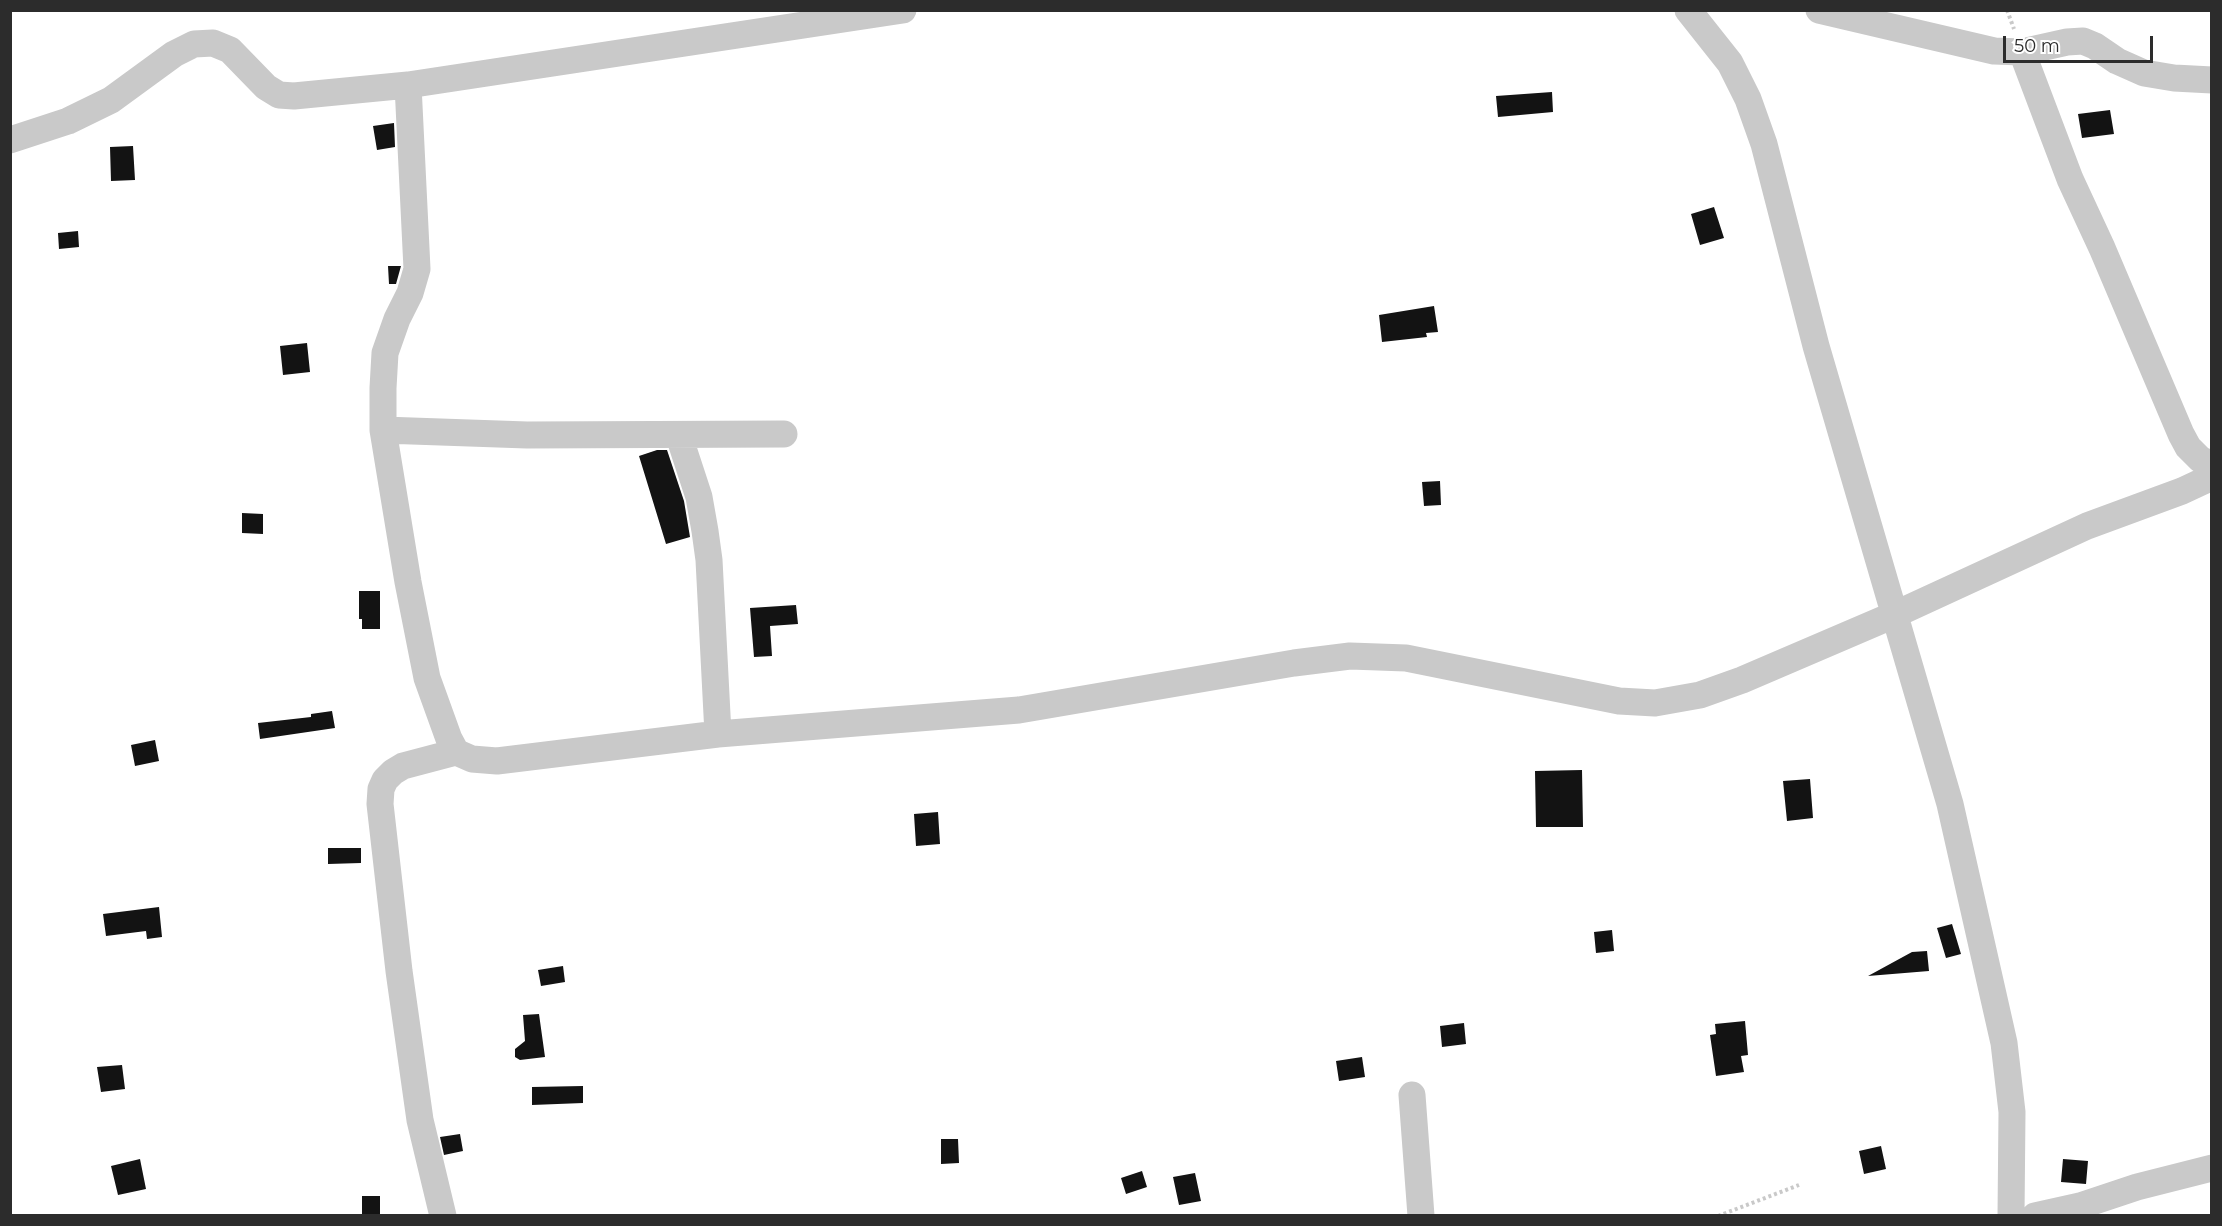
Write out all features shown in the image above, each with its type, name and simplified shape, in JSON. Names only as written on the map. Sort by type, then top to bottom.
[{"type":"street","points":[[10,140],[68,121],[111,100],[174,54],[194,44],[213,43],[230,50],[266,87],[279,95],[294,96],[408,85],[903,10]]},
{"type":"street","points":[[1688,10],[1730,63],[1748,99],[1764,144],[1816,346],[1950,804],[2004,1043],[2012,1112],[2012,1215]]},
{"type":"street","points":[[1819,10],[1960,45],[1994,51],[2022,52],[2067,42],[2083,41],[2117,61],[2144,73],[2174,78],[2211,80]]},
{"type":"street","points":[[2022,52],[2070,179],[2102,248],[2181,434],[2188,447],[2200,459],[2211,465]]},
{"type":"street","points":[[408,85],[417,269],[386,353],[383,430],[408,582],[427,678],[456,752],[472,759],[497,761],[718,734],[1019,710],[1294,663],[1350,656],[1406,658],[1619,701],[1656,703],[1700,695],[1742,680],[1896,614],[2087,526],[2182,491],[2211,477]]},
{"type":"street","points":[[383,430],[527,435],[784,434]]},
{"type":"street","points":[[679,436],[699,497],[709,560],[718,734]]},
{"type":"street","points":[[443,1215],[420,1120],[399,971],[380,804],[381,789],[385,780],[393,772],[403,766],[456,752]]},
{"type":"street","points":[[1412,1095],[1421,1215]]},
{"type":"street","points":[[2035,1215],[2080,1206],[2137,1187],[2211,1167]]},
{"type":"path","points":[[1718,1215],[1799,1185]]},
{"type":"building","points":[[1552,92],[1553,112],[1498,117],[1496,96]]},
{"type":"building","points":[[2110,110],[2114,134],[2082,138],[2078,114]]},
{"type":"building","points":[[394,123],[395,147],[377,150],[373,126]]},
{"type":"building","points":[[133,146],[135,180],[111,181],[110,147]]},
{"type":"building","points":[[1714,207],[1724,238],[1700,245],[1691,214]]},
{"type":"building","points":[[78,231],[79,247],[59,249],[58,233]]},
{"type":"building","points":[[388,266],[401,266],[396,284],[389,284]]},
{"type":"building","points":[[1434,306],[1438,332],[1426,333],[1427,337],[1382,342],[1379,315]]},
{"type":"building","points":[[307,343],[310,372],[283,375],[280,346]]},
{"type":"building","points":[[657,450],[667,450],[684,501],[690,537],[666,544],[639,456]]},
{"type":"building","points":[[1440,481],[1441,505],[1424,506],[1422,482]]},
{"type":"building","points":[[242,513],[263,514],[263,534],[242,533]]},
{"type":"building","points":[[359,591],[380,591],[380,629],[362,629],[362,619],[359,619]]},
{"type":"building","points":[[796,605],[798,624],[770,626],[772,656],[754,657],[750,608]]},
{"type":"building","points":[[332,711],[335,728],[260,739],[258,723],[311,717],[311,714]]},
{"type":"building","points":[[155,740],[159,761],[135,766],[131,745]]},
{"type":"building","points":[[1582,770],[1583,827],[1536,827],[1535,771]]},
{"type":"building","points":[[1810,779],[1813,818],[1787,821],[1783,781]]},
{"type":"building","points":[[938,812],[940,844],[916,846],[914,814]]},
{"type":"building","points":[[328,848],[361,848],[361,863],[328,864]]},
{"type":"building","points":[[159,907],[162,937],[147,939],[146,931],[106,936],[103,914]]},
{"type":"building","points":[[1952,924],[1961,954],[1946,958],[1937,928]]},
{"type":"building","points":[[1612,930],[1614,951],[1596,953],[1594,932]]},
{"type":"building","points":[[1927,951],[1929,971],[1868,976],[1912,952]]},
{"type":"building","points":[[563,966],[565,982],[541,986],[538,970]]},
{"type":"building","points":[[539,1014],[545,1057],[520,1060],[515,1057],[515,1049],[525,1041],[523,1015]]},
{"type":"building","points":[[1745,1021],[1748,1055],[1741,1056],[1744,1072],[1716,1076],[1710,1035],[1716,1034],[1715,1024]]},
{"type":"building","points":[[1464,1023],[1466,1044],[1442,1047],[1440,1026]]},
{"type":"building","points":[[1362,1057],[1365,1077],[1339,1081],[1336,1061]]},
{"type":"building","points":[[122,1065],[125,1089],[101,1092],[97,1067]]},
{"type":"building","points":[[583,1086],[583,1103],[532,1105],[532,1087]]},
{"type":"building","points":[[460,1134],[463,1151],[444,1155],[440,1137]]},
{"type":"building","points":[[941,1139],[958,1139],[959,1163],[941,1164]]},
{"type":"building","points":[[1881,1146],[1886,1169],[1864,1174],[1859,1151]]},
{"type":"building","points":[[140,1159],[146,1189],[118,1195],[111,1166]]},
{"type":"building","points":[[2063,1159],[2088,1161],[2086,1184],[2061,1182]]},
{"type":"building","points":[[1142,1171],[1147,1187],[1126,1194],[1121,1178]]},
{"type":"building","points":[[1195,1173],[1201,1201],[1179,1205],[1173,1177]]},
{"type":"building","points":[[362,1196],[380,1196],[380,1215],[362,1215]]}]
